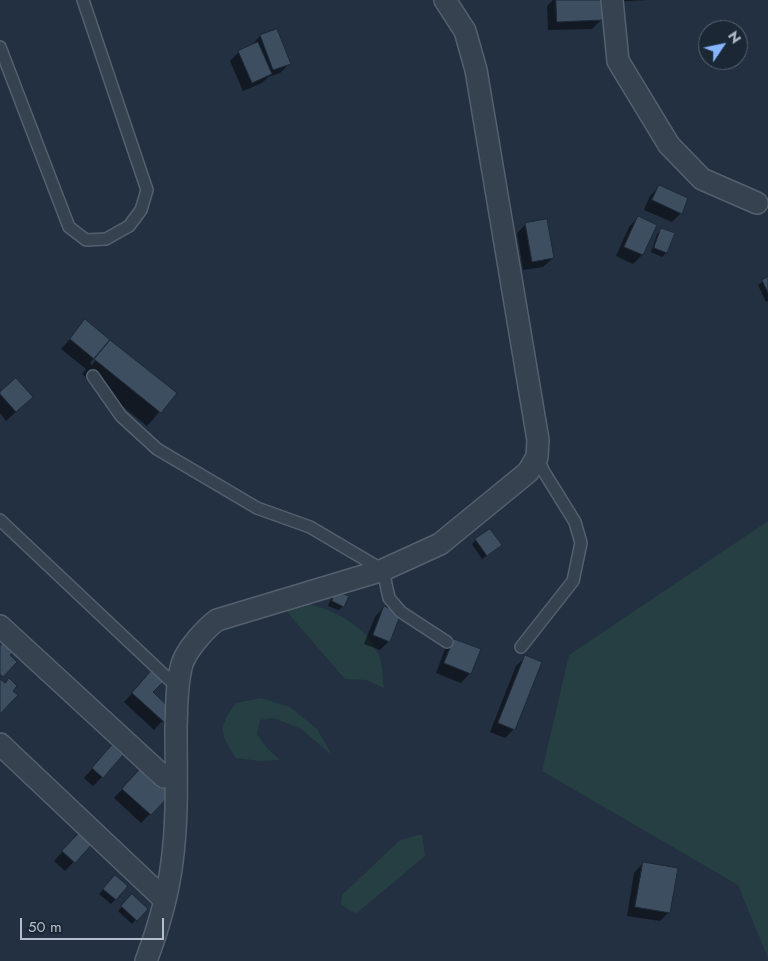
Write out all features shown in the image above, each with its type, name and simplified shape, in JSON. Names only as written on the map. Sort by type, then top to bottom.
[{"type":"street","points":[[146,961],[155,938],[165,900],[172,862],[175,828],[177,687],[183,662],[199,638],[217,620],[383,570],[440,544],[528,472],[537,457],[538,440],[476,70],[465,31],[445,0]]},
{"type":"street","points":[[612,0],[618,61],[669,145],[702,179],[757,203]]},
{"type":"street","points":[[0,626],[164,777],[176,775]]},
{"type":"street","points":[[0,744],[165,900]]},
{"type":"lane","points":[[0,47],[69,227],[86,240],[106,239],[129,226],[141,210],[147,190],[83,0]]},
{"type":"lane","points":[[93,376],[121,416],[157,449],[257,508],[310,527],[383,570],[389,598],[401,612],[447,642]]},
{"type":"lane","points":[[521,647],[573,581],[580,543],[575,522],[544,472],[537,457]]},
{"type":"lane","points":[[0,520],[177,687]]},
{"type":"green space","points":[[768,521],[768,958],[738,885],[542,771],[569,655]]},
{"type":"green space","points":[[279,599],[322,608],[349,621],[360,630],[370,640],[380,657],[384,688],[366,680],[345,679],[292,618]]},
{"type":"green space","points":[[261,698],[290,707],[317,729],[332,755],[301,729],[274,718],[260,720],[257,734],[267,748],[280,760],[260,761],[236,758],[224,736],[223,725],[236,703]]},
{"type":"green space","points":[[422,834],[425,856],[357,913],[350,911],[341,904],[342,895],[400,840]]},
{"type":"building","points":[[556,0],[602,0],[603,20],[557,22]]},
{"type":"building","points":[[277,29],[291,64],[273,70],[260,35]]},
{"type":"building","points":[[258,42],[272,74],[252,83],[238,51]]},
{"type":"building","points":[[659,185],[688,198],[682,214],[652,200]]},
{"type":"building","points":[[638,216],[657,225],[643,255],[624,247]]},
{"type":"building","points":[[547,219],[554,258],[532,262],[525,223]]},
{"type":"building","points":[[661,228],[675,233],[667,253],[654,248]]},
{"type":"building","points":[[768,277],[768,293],[762,280]]},
{"type":"building","points":[[85,319],[110,340],[94,359],[70,339]]},
{"type":"building","points":[[110,340],[177,393],[161,413],[94,359]]},
{"type":"building","points":[[16,378],[33,397],[16,412],[0,392]]},
{"type":"building","points":[[490,529],[502,545],[487,556],[475,539]]},
{"type":"building","points":[[335,591],[349,596],[344,607],[332,601]]},
{"type":"building","points":[[384,606],[401,613],[390,642],[373,635]]},
{"type":"building","points":[[454,639],[481,649],[471,674],[444,663]]},
{"type":"building","points":[[4,642],[14,651],[10,655],[17,662],[3,677],[0,674],[0,646]]},
{"type":"building","points":[[525,655],[542,662],[515,730],[498,723]]},
{"type":"building","points":[[152,670],[164,681],[153,692],[173,711],[164,722],[132,693]]},
{"type":"building","points":[[9,678],[17,686],[13,691],[18,695],[0,714],[0,679],[5,683]]},
{"type":"building","points":[[112,745],[123,755],[103,778],[92,768]]},
{"type":"building","points":[[142,767],[171,794],[151,815],[122,789]]},
{"type":"building","points":[[83,829],[95,841],[75,863],[62,851]]},
{"type":"building","points":[[643,862],[678,868],[670,913],[635,907]]},
{"type":"building","points":[[115,875],[128,886],[116,900],[103,889]]},
{"type":"building","points":[[132,894],[148,909],[137,921],[121,906]]}]
